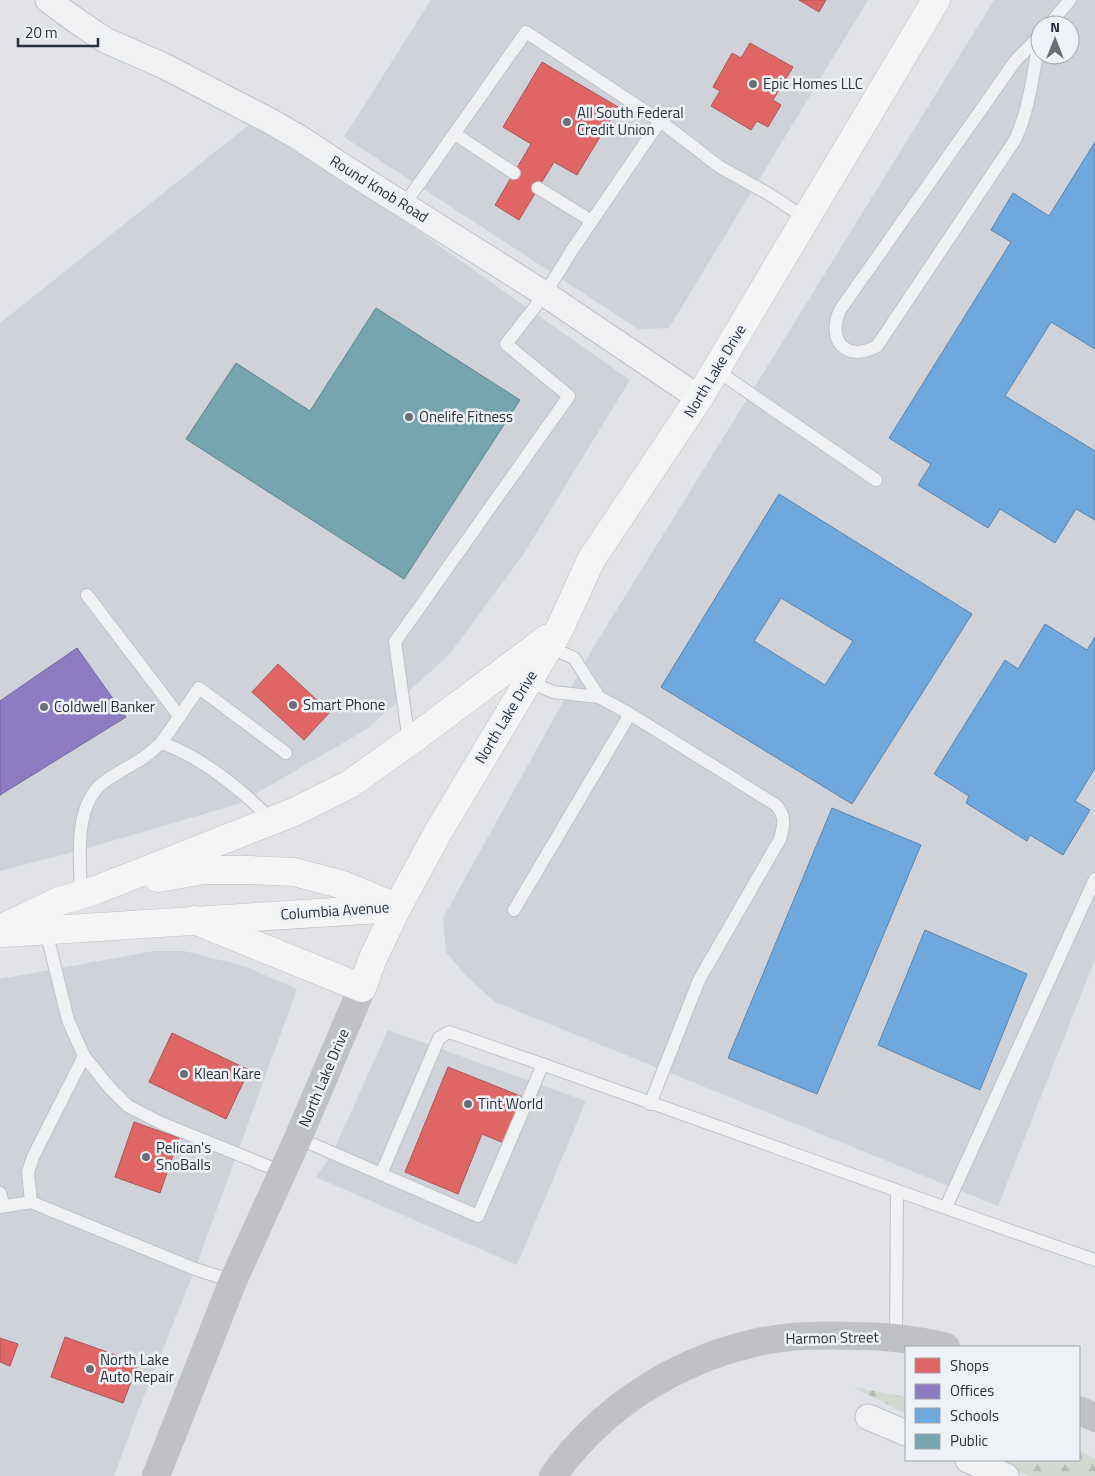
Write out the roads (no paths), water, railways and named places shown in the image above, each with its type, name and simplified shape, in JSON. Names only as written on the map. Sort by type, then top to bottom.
[{"type":"main road","name":"North Lake Drive","points":[[156,1476],[233,1281],[298,1138],[373,958],[397,908],[437,834],[554,638],[591,560],[699,398],[936,0]]},
{"type":"main road","name":"Columbia Avenue","points":[[0,930],[56,902],[89,892],[294,812],[350,784],[554,638]]},
{"type":"main road","name":"Columbia Avenue","points":[[89,892],[204,870],[294,872],[340,884],[397,908]]},
{"type":"main road","name":"Columbia Avenue","points":[[0,934],[397,908]]},
{"type":"main road","points":[[194,920],[362,988]]},
{"type":"main road","name":"Harmon Street","points":[[553,1476],[586,1436],[616,1408],[659,1379],[702,1360],[754,1343],[802,1336],[896,1337],[941,1346]]},
{"type":"main road","points":[[1080,1410],[1095,1418]]},
{"type":"street","name":"Round Knob Road","points":[[48,0],[105,40],[164,66],[270,121],[545,294],[699,398]]},
{"type":"street","points":[[868,1417],[905,1434]]},
{"type":"street","points":[[970,1461],[1006,1476]]},
{"type":"lane","points":[[1057,15],[1070,0]]},
{"type":"lane","points":[[404,204],[526,32],[660,121],[720,167],[807,219]]},
{"type":"lane","points":[[1040,36],[1027,106],[1015,140],[877,346],[867,352],[856,353],[845,349],[838,342],[835,331],[836,320],[840,310],[1016,60],[1040,36]]},
{"type":"lane","points":[[409,742],[395,642],[569,396],[506,344],[545,294],[660,121]]},
{"type":"lane","points":[[455,134],[514,173]]},
{"type":"lane","points":[[538,188],[592,221]]},
{"type":"lane","points":[[716,370],[876,480]]},
{"type":"lane","points":[[87,595],[180,717]]},
{"type":"lane","points":[[554,638],[574,658],[599,697]]},
{"type":"lane","points":[[528,680],[553,692],[599,697],[630,714],[776,805],[783,813],[784,826],[780,839],[699,980],[650,1104]]},
{"type":"lane","points":[[89,892],[81,836],[83,817],[89,798],[96,789],[143,758],[161,743],[200,688],[286,753]]},
{"type":"lane","points":[[514,910],[630,714]]},
{"type":"lane","points":[[161,743],[178,748],[188,755],[259,807],[272,821]]},
{"type":"lane","points":[[946,1207],[1095,879]]},
{"type":"lane","points":[[46,931],[68,1020],[84,1056],[128,1106],[160,1123],[282,1172]]},
{"type":"lane","points":[[381,1174],[439,1038],[449,1032],[946,1207],[968,1217],[1095,1260]]},
{"type":"lane","points":[[31,1202],[28,1172],[33,1156],[84,1056]]},
{"type":"lane","points":[[298,1138],[478,1216],[543,1064]]},
{"type":"lane","points":[[896,1337],[897,1191]]},
{"type":"lane","points":[[0,1193],[2,1206],[31,1202],[195,1269],[233,1281]]},
{"type":"place","name":"Epic Homes LLC","points":[[753,84]]},
{"type":"place","name":"All South Federal Credit Union","points":[[567,122]]},
{"type":"place","name":"Onelife Fitness","points":[[409,417]]},
{"type":"place","name":"Smart Phone","points":[[293,705]]},
{"type":"place","name":"Coldwell Banker","points":[[44,707]]},
{"type":"place","name":"Klean Kare","points":[[184,1074]]},
{"type":"place","name":"Tint World","points":[[468,1104]]},
{"type":"place","name":"Pelican's SnoBalls","points":[[146,1157]]},
{"type":"place","name":"North Lake Auto Repair","points":[[90,1369]]}]
